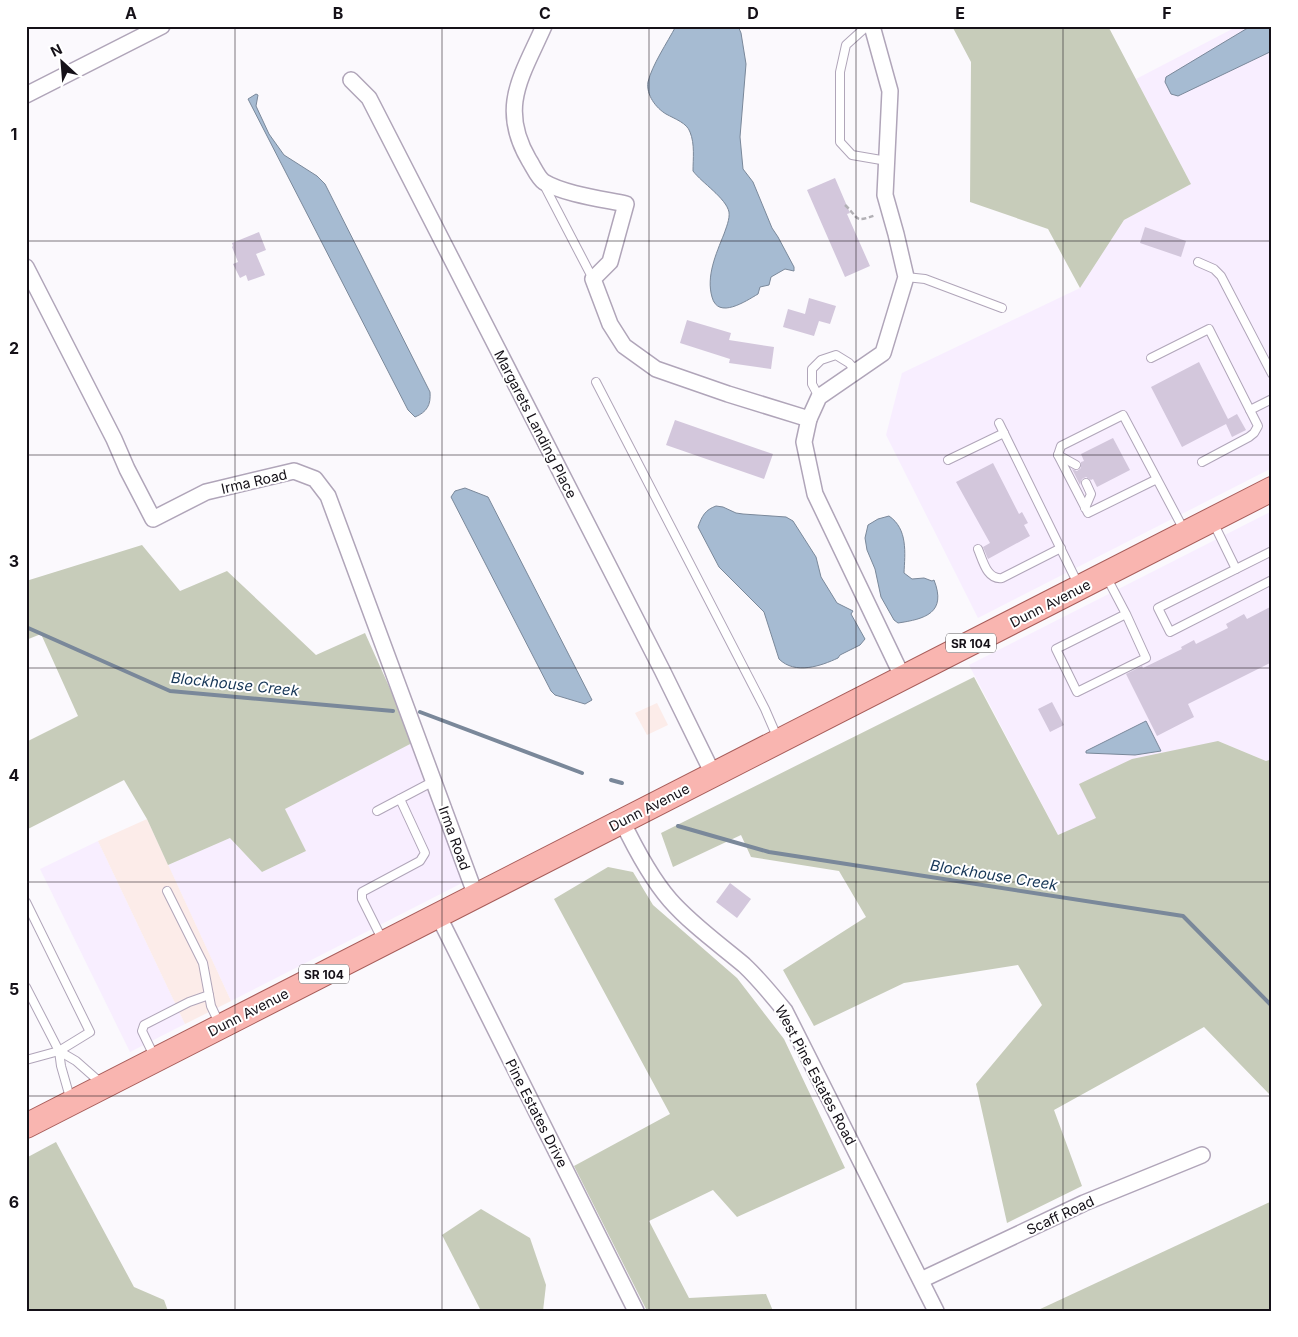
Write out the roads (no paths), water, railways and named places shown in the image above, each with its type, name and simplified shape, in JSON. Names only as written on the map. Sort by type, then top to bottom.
[{"type":"main road","name":"Dunn Avenue","points":[[26,1126],[1272,489]]},
{"type":"street","points":[[26,95],[162,26]]},
{"type":"street","points":[[544,26],[516,92],[513,118],[521,145],[542,181],[559,189],[626,204],[610,262],[593,279],[610,324],[624,346],[656,369],[728,394],[810,419]]},
{"type":"street","points":[[872,26],[890,91],[885,195],[906,277],[883,353],[819,397],[810,419],[804,442],[816,494],[903,678]]},
{"type":"street","name":"Margarets Landing Place","points":[[351,80],[369,98],[662,670],[713,774]]},
{"type":"street","name":"Irma Road","points":[[26,267],[153,519],[206,492],[294,471],[315,479],[322,486],[328,496],[476,896]]},
{"type":"street","name":"West Pine Estates Road","points":[[622,821],[661,889],[671,901],[746,967],[770,991],[785,1011],[936,1311]]},
{"type":"street","name":"Pine Estates Drive","points":[[438,915],[636,1311]]},
{"type":"street","name":"Scaff Road","points":[[921,1280],[1084,1203],[1202,1155]]},
{"type":"lane","points":[[867,26],[846,45],[840,72],[840,142],[852,155],[886,160]]},
{"type":"lane","points":[[542,181],[593,279]]},
{"type":"lane","points":[[1198,262],[1214,269],[1221,276],[1272,374]]},
{"type":"lane","points":[[906,277],[926,279],[1002,308]]},
{"type":"lane","points":[[1151,358],[1209,329],[1258,426],[1254,433],[1202,462]]},
{"type":"lane","points":[[819,397],[812,384],[812,369],[820,360],[836,355],[850,363],[856,371]]},
{"type":"lane","points":[[596,382],[765,709],[778,741]]},
{"type":"lane","points":[[1250,410],[1272,399]]},
{"type":"lane","points":[[1157,479],[1088,513],[1058,455],[1061,446],[1123,415],[1157,479],[1186,534]]},
{"type":"lane","points":[[999,423],[1080,587]]},
{"type":"lane","points":[[948,460],[1004,433]]},
{"type":"lane","points":[[1058,455],[1076,465]]},
{"type":"lane","points":[[1086,483],[1091,494],[1086,508]]},
{"type":"lane","points":[[1212,520],[1236,569]]},
{"type":"lane","points":[[978,549],[991,576],[996,579],[1002,578],[1061,548]]},
{"type":"lane","points":[[1272,551],[1158,608],[1170,632],[1272,580]]},
{"type":"lane","points":[[1105,575],[1126,614],[1146,658],[1077,692],[1056,649],[1126,614]]},
{"type":"lane","points":[[377,812],[434,781]]},
{"type":"lane","points":[[384,943],[362,899],[362,892],[420,861],[425,853],[400,799]]},
{"type":"lane","points":[[167,891],[203,963],[212,1006],[221,1026]]},
{"type":"lane","points":[[26,902],[90,1032],[46,1056],[26,1060]]},
{"type":"lane","points":[[26,987],[59,1050],[61,1066],[72,1103]]},
{"type":"lane","points":[[156,1060],[142,1031],[144,1025],[189,1002],[209,995]]},
{"type":"lane","points":[[59,1050],[104,1086]]},
{"type":"water","points":[[676,26],[738,26],[746,64],[740,137],[743,169],[753,182],[772,228],[794,267],[794,271],[785,269],[771,277],[769,285],[760,287],[758,294],[733,307],[720,307],[715,304],[710,289],[711,273],[729,212],[719,196],[693,171],[692,137],[688,129],[659,108],[652,101],[649,92],[648,82],[653,68]]},
{"type":"water","points":[[1251,26],[1272,26],[1272,51],[1178,96],[1171,94],[1165,82],[1166,77]]},
{"type":"water","points":[[256,94],[258,95],[256,106],[269,134],[284,155],[317,176],[325,184],[430,392],[430,401],[427,408],[415,417],[408,410],[248,99]]},
{"type":"water","points":[[465,488],[488,497],[592,700],[585,704],[555,695],[551,691],[451,497],[455,491]]},
{"type":"water","points":[[716,506],[736,513],[786,517],[793,521],[816,557],[821,577],[837,603],[853,611],[851,614],[865,639],[860,645],[840,655],[838,658],[808,668],[793,667],[779,659],[764,612],[719,567],[698,527],[704,514]]},
{"type":"water","points":[[889,516],[895,521],[902,534],[905,550],[904,573],[912,579],[924,578],[934,580],[938,600],[931,612],[925,616],[898,623],[894,620],[881,597],[875,569],[867,550],[865,538],[868,525],[878,519]]},
{"type":"water","points":[[1146,721],[1161,751],[1135,755],[1086,753],[1086,751]]},
{"type":"waterway","name":"Blockhouse Creek","points":[[26,627],[170,691],[393,711]]},
{"type":"waterway","name":"Blockhouse Creek","points":[[420,712],[582,773]]},
{"type":"waterway","name":"Blockhouse Creek","points":[[611,780],[622,783]]},
{"type":"waterway","name":"Blockhouse Creek","points":[[678,826],[769,852],[1183,916],[1272,1006]]}]
